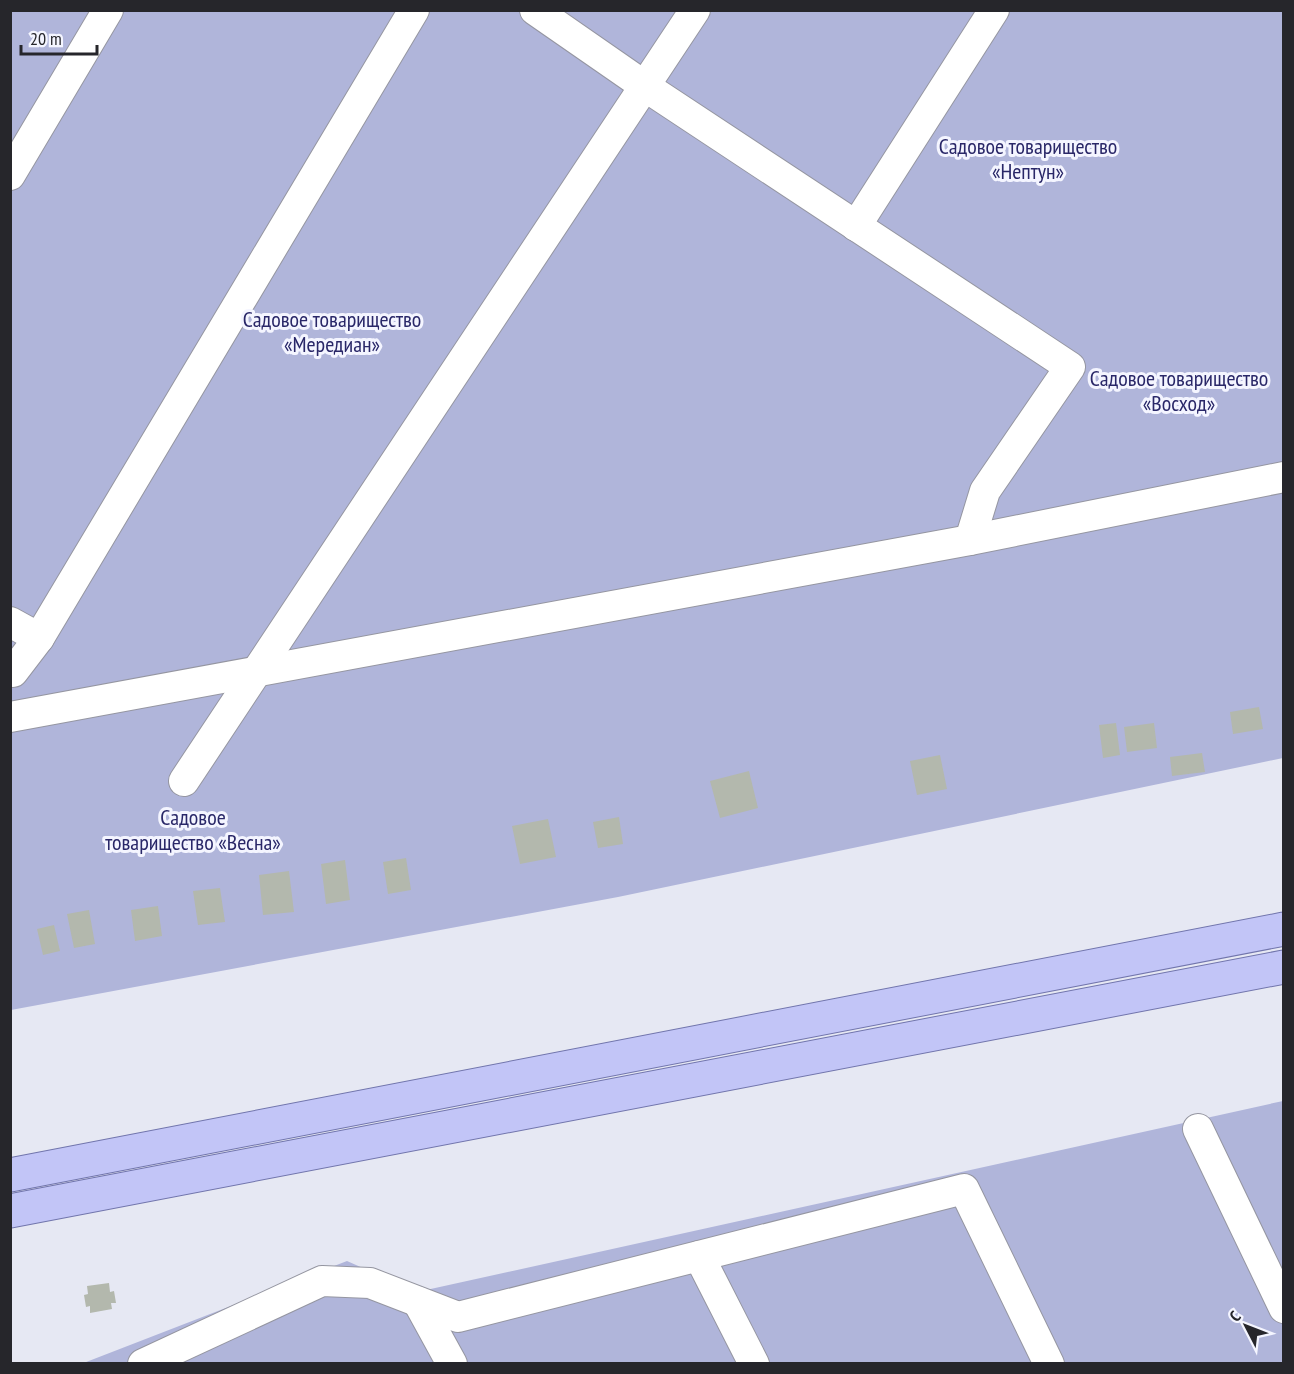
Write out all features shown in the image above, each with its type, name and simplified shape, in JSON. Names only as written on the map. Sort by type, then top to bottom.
[{"type":"main road","points":[[10,1175],[1284,929]]},
{"type":"main road","points":[[10,1211],[1284,967]]},
{"type":"lane","points":[[10,175],[108,10]]},
{"type":"lane","points":[[13,672],[39,638],[414,10]]},
{"type":"lane","points":[[535,10],[646,87],[1070,367],[985,491],[970,540]]},
{"type":"lane","points":[[184,781],[695,10]]},
{"type":"lane","points":[[856,226],[994,10]]},
{"type":"lane","points":[[10,717],[970,540],[1284,477]]},
{"type":"lane","points":[[10,622],[39,638]]},
{"type":"lane","points":[[1198,1130],[1284,1308]]},
{"type":"lane","points":[[143,1364],[183,1355],[322,1281],[370,1283],[458,1317],[964,1189],[1049,1364]]},
{"type":"lane","points":[[699,1256],[754,1364]]},
{"type":"lane","points":[[418,1302],[452,1364]]},
{"type":"green space","points":[[11,11],[1283,11],[1283,758],[618,897],[11,1010]]},
{"type":"green space","points":[[1283,1101],[1283,1363],[81,1364],[347,1261],[417,1292]]},
{"type":"building","points":[[1259,707],[1263,729],[1233,734],[1230,712]]},
{"type":"building","points":[[1116,723],[1120,755],[1103,758],[1099,725]]},
{"type":"building","points":[[1154,723],[1157,748],[1127,752],[1124,727]]},
{"type":"building","points":[[1202,753],[1205,772],[1172,776],[1170,757]]},
{"type":"building","points":[[940,755],[947,789],[917,795],[910,761]]},
{"type":"building","points":[[749,771],[758,808],[720,818],[710,781]]},
{"type":"building","points":[[619,817],[623,844],[598,848],[593,822]]},
{"type":"building","points":[[548,819],[556,857],[520,864],[512,826]]},
{"type":"building","points":[[406,858],[411,890],[388,894],[383,862]]},
{"type":"building","points":[[345,860],[350,900],[326,904],[321,864]]},
{"type":"building","points":[[289,871],[294,912],[263,915],[259,875]]},
{"type":"building","points":[[220,888],[225,922],[198,925],[193,891]]},
{"type":"building","points":[[158,906],[162,936],[135,941],[131,910]]},
{"type":"building","points":[[89,910],[95,944],[74,948],[67,914]]},
{"type":"building","points":[[54,925],[60,951],[43,955],[37,929]]},
{"type":"building","points":[[109,1283],[110,1292],[114,1291],[116,1303],[111,1303],[112,1309],[90,1313],[90,1306],[86,1307],[84,1295],[88,1294],[87,1286]]},
{"type":"park label","name":"Садовое товарищество «Нептун»","points":[[1028,158]]},
{"type":"park label","name":"Садовое товарищество «Мередиан»","points":[[332,332]]},
{"type":"park label","name":"Садовое товарищество «Восход»","points":[[1179,390]]},
{"type":"park label","name":"Садовое товарищество «Весна»","points":[[193,830]]}]
